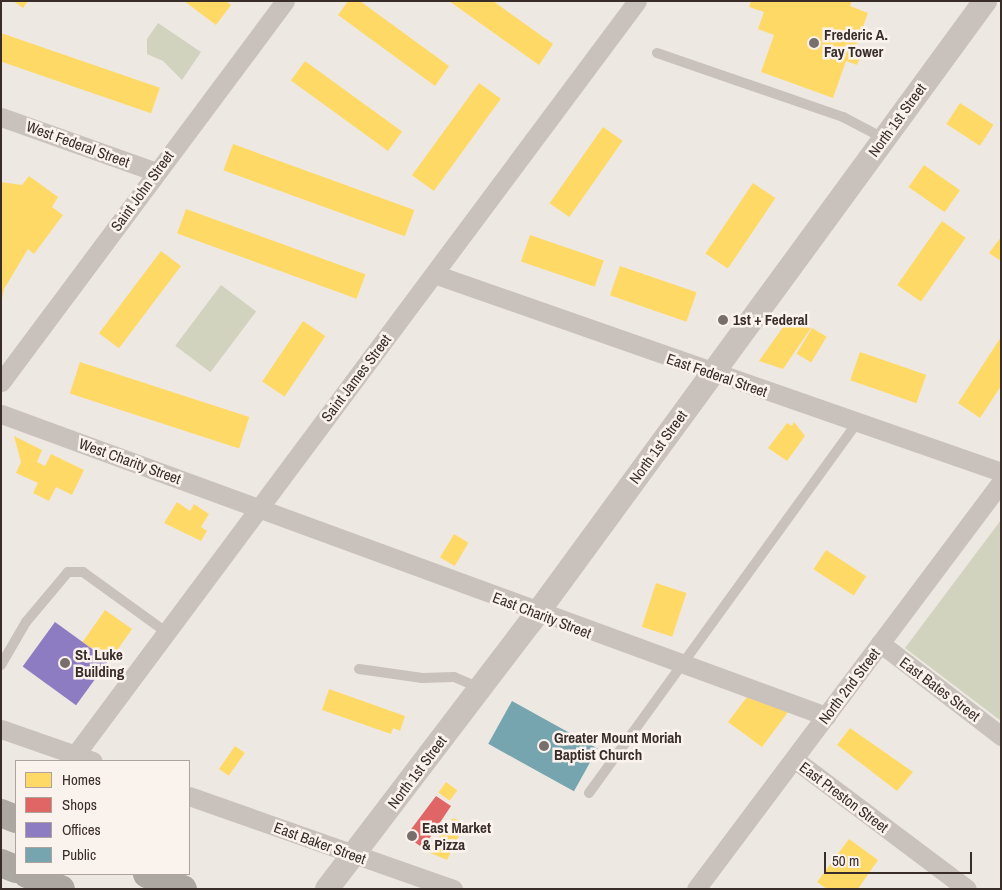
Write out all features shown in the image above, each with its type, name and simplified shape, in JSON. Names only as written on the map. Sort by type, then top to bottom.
[{"type":"highway","points":[[1,813],[15,819]]},
{"type":"highway","points":[[1,863],[15,869]]},
{"type":"highway","points":[[28,875],[61,889]]},
{"type":"highway","points":[[149,875],[183,889]]},
{"type":"street","name":"Saint John Street","points":[[1,382],[285,1]]},
{"type":"street","name":"Saint James Street","points":[[84,758],[166,632],[637,1]]},
{"type":"street","name":"North 1st Street","points":[[329,886],[537,613],[985,1]]},
{"type":"street","name":"West Federal Street","points":[[1,116],[156,172]]},
{"type":"street","name":"East Federal Street","points":[[434,274],[711,373],[1001,472]]},
{"type":"street","name":"West Charity Street","points":[[1,414],[259,508]]},
{"type":"street","name":"North 2nd Street","points":[[696,889],[1001,482]]},
{"type":"street","name":"East Charity Street","points":[[259,508],[680,666],[826,716]]},
{"type":"street","name":"East Bates Street","points":[[880,643],[1001,736]]},
{"type":"street","points":[[1,729],[84,758]]},
{"type":"street","name":"East Preston Street","points":[[794,759],[967,889]]},
{"type":"street","name":"East Baker Street","points":[[190,796],[453,889]]},
{"type":"lane","points":[[657,53],[843,117],[883,138]]},
{"type":"lane","points":[[588,793],[857,423]]},
{"type":"lane","points":[[1,665],[26,622],[68,572],[83,572],[166,632]]},
{"type":"lane","points":[[359,669],[422,678],[454,677],[480,688]]},
{"type":"green space","points":[[158,23],[201,52],[182,80],[163,61],[147,54],[147,39]]},
{"type":"green space","points":[[221,285],[256,311],[210,372],[175,346]]},
{"type":"green space","points":[[1001,520],[1001,721],[905,648]]},
{"type":"building: Homes","points":[[13,1],[28,1],[23,8]]},
{"type":"building: Homes","points":[[184,1],[226,1],[231,5],[216,25]]},
{"type":"building: Homes","points":[[348,1],[360,1],[449,66],[435,86],[338,15]]},
{"type":"building: Homes","points":[[449,1],[493,1],[553,44],[539,65]]},
{"type":"building: Homes","name":"Frederic A. Fay Tower","points":[[751,1],[852,1],[850,6],[868,13],[854,52],[861,55],[857,65],[846,61],[833,98],[761,72],[774,35],[758,29],[764,12],[749,7]]},
{"type":"building: Homes","points":[[1,33],[160,88],[151,113],[1,62]]},
{"type":"building: Homes","points":[[305,61],[402,132],[388,151],[291,80]]},
{"type":"building: Homes","points":[[479,83],[501,99],[434,191],[412,175]]},
{"type":"building: Homes","points":[[960,103],[994,125],[980,146],[946,124]]},
{"type":"building: Homes","points":[[603,127],[623,141],[569,217],[550,203]]},
{"type":"building: Homes","points":[[233,144],[414,210],[405,236],[223,170]]},
{"type":"building: Homes","points":[[924,165],[960,190],[945,212],[909,187]]},
{"type":"building: Homes","points":[[29,176],[58,197],[52,207],[63,215],[34,254],[28,249],[4,289],[1,304],[1,182],[22,185]]},
{"type":"building: Homes","points":[[753,183],[775,198],[728,269],[705,253]]},
{"type":"building: Homes","points":[[186,209],[365,274],[357,299],[177,233]]},
{"type":"building: Homes","points":[[942,221],[966,238],[921,302],[897,285]]},
{"type":"building: Homes","points":[[530,235],[604,260],[595,287],[521,261]]},
{"type":"building: Homes","points":[[1001,237],[1001,261],[989,253]]},
{"type":"building: Homes","points":[[161,251],[181,266],[119,348],[99,333]]},
{"type":"building: Homes","points":[[620,266],[697,292],[686,322],[610,295]]},
{"type":"building: Homes","points":[[788,320],[811,328],[783,369],[759,361]]},
{"type":"building: Homes","points":[[303,321],[325,336],[285,397],[262,382]]},
{"type":"building: Homes","points":[[812,328],[827,337],[811,362],[797,354]]},
{"type":"building: Homes","points":[[1001,337],[1001,386],[980,418],[958,403]]},
{"type":"building: Homes","points":[[860,352],[926,375],[916,403],[850,380]]},
{"type":"building: Homes","points":[[80,362],[249,417],[239,448],[70,393]]},
{"type":"building: Homes","points":[[794,422],[805,436],[787,461],[768,448],[787,423],[792,426]]},
{"type":"building: Homes","points":[[14,436],[42,450],[37,462],[45,466],[51,454],[84,470],[72,495],[56,487],[49,501],[33,493],[38,483],[16,473],[21,462]]},
{"type":"building: Homes","points":[[177,502],[190,511],[194,504],[209,514],[201,527],[207,531],[201,541],[164,523]]},
{"type":"building: Homes","points":[[454,534],[469,543],[455,566],[440,557]]},
{"type":"building: Homes","points":[[826,550],[866,576],[854,595],[813,569]]},
{"type":"building: Homes","points":[[656,583],[686,593],[672,637],[642,627]]},
{"type":"building: Homes","points":[[105,610],[132,629],[110,661],[83,642]]},
{"type":"building: Homes","points":[[329,689],[405,716],[400,731],[393,728],[391,734],[322,710]]},
{"type":"building: Homes","points":[[747,697],[788,712],[762,747],[728,722]]},
{"type":"building: Homes","points":[[850,728],[913,772],[897,791],[837,745]]},
{"type":"building: Homes","points":[[235,746],[245,753],[229,776],[219,769]]},
{"type":"building: Homes","points":[[446,782],[457,790],[450,801],[438,793]]},
{"type":"building: Homes","points":[[453,818],[465,823],[447,860],[428,852]]},
{"type":"building: Homes","points":[[849,839],[878,860],[858,889],[827,889],[817,882]]},
{"type":"building: Shops","points":[[436,796],[451,806],[423,848],[406,836]]},
{"type":"building: Offices","name":"St. Luke Building","points":[[55,622],[108,661],[76,705],[23,666]]},
{"type":"building: Public","name":"Greater Mount Moriah Baptist Church","points":[[512,701],[598,749],[574,791],[488,744]]},
{"type":"place","name":"Frederic A. Fay Tower","points":[[814,43]]},
{"type":"place","name":"1st + Federal","points":[[723,320]]},
{"type":"place","name":"St. Luke Building","points":[[65,663]]},
{"type":"place","name":"Greater Mount Moriah Baptist Church","points":[[544,746]]},
{"type":"place","name":"East Market & Pizza","points":[[412,836]]}]
